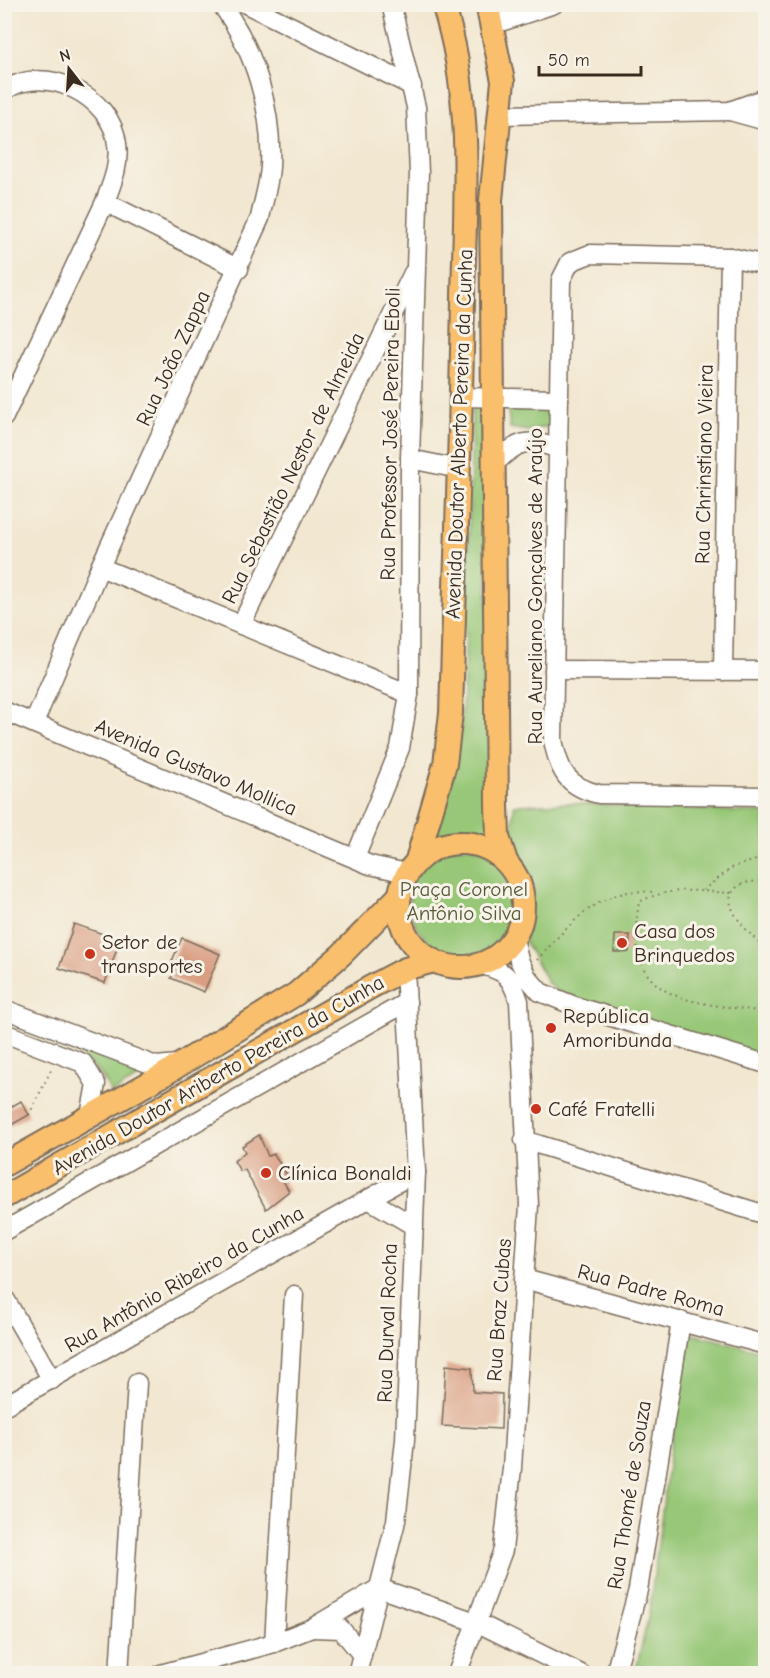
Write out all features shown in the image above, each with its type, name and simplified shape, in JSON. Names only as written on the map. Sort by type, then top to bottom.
[{"type":"main road","name":"Avenida Doutor Alberto Pereira da Cunha","points":[[406,880],[445,764],[451,713],[467,146],[460,80],[443,4]]},
{"type":"main road","name":"Avenida Doutor Alberto Pereira da Cunha","points":[[490,15],[502,81],[501,115],[491,200],[497,805],[498,837],[506,861]]},
{"type":"main road","points":[[466,843],[487,848],[506,861],[517,877],[523,896],[522,917],[514,938],[497,955],[478,964],[456,967],[434,961],[418,950],[408,938],[401,921],[406,880],[443,845],[466,843]]},
{"type":"main road","name":"Avenida Doutor Ariberto Pereira da Cunha","points":[[4,1165],[183,1063],[296,994],[341,955],[406,880]]},
{"type":"main road","name":"Avenida Doutor Ariberto Pereira da Cunha","points":[[4,1197],[405,969],[434,961]]},
{"type":"street","name":"Rua João Zappa","points":[[34,723],[100,567],[239,269],[260,218],[270,168],[268,120],[254,67],[236,24],[221,4]]},
{"type":"street","points":[[246,4],[412,86]]},
{"type":"street","name":"Rua Professor José Pereira Eboli","points":[[363,861],[400,748],[409,694],[410,459],[419,173],[416,107],[391,4]]},
{"type":"street","points":[[490,15],[554,4]]},
{"type":"street","points":[[4,91],[39,80],[68,85],[93,101],[109,120],[117,142],[117,169],[105,202],[4,417]]},
{"type":"street","points":[[730,111],[765,98]]},
{"type":"street","points":[[501,115],[730,111],[765,121]]},
{"type":"street","points":[[105,202],[239,269]]},
{"type":"street","name":"Rua Aureliano Gonçalves de Araújo","points":[[730,257],[590,254],[570,262],[561,280],[553,740],[558,763],[568,779],[582,790],[599,794],[765,796]]},
{"type":"street","points":[[730,257],[765,265]]},
{"type":"street","name":"Rua Chrinstiano Vieira","points":[[723,671],[730,257]]},
{"type":"street","name":"Rua Sebastião Nestor de Almeida","points":[[241,625],[416,267]]},
{"type":"street","points":[[461,397],[559,399]]},
{"type":"street","points":[[495,463],[509,450],[523,443],[537,441],[558,449]]},
{"type":"street","points":[[410,459],[459,469]]},
{"type":"street","points":[[100,567],[409,694]]},
{"type":"street","points":[[554,670],[765,671]]},
{"type":"street","name":"Avenida Gustavo Mollica","points":[[4,711],[406,880]]},
{"type":"street","points":[[514,938],[525,972],[540,992],[765,1065]]},
{"type":"street","name":"Rua Braz Cubas","points":[[458,1674],[503,1550],[512,1468],[529,1205],[519,1002],[512,980],[499,969],[478,964]]},
{"type":"street","name":"Rua Durval Rocha","points":[[357,1674],[396,1521],[405,1440],[416,1172],[405,969]]},
{"type":"street","points":[[520,1023],[534,1001],[539,998],[552,997]]},
{"type":"street","name":"Avenida Doutor Ariberto Pereira da Cunha","points":[[4,1231],[407,1002]]},
{"type":"street","points":[[90,1116],[96,1084],[83,1064],[6,1034],[12,1011],[156,1066],[183,1063]]},
{"type":"street","points":[[524,1140],[765,1215]]},
{"type":"street","name":"Rua Antônio Ribeiro da Cunha","points":[[4,1406],[416,1172]]},
{"type":"street","points":[[368,1199],[414,1226]]},
{"type":"street","name":"Rua Padre Roma","points":[[524,1279],[765,1345]]},
{"type":"street","points":[[274,1643],[294,1295]]},
{"type":"street","points":[[4,1297],[52,1380]]},
{"type":"street","name":"Rua Thomé de Souza","points":[[615,1674],[638,1590],[681,1321]]},
{"type":"street","points":[[119,1674],[137,1383]]},
{"type":"street","points":[[161,1674],[274,1643],[312,1628],[379,1588],[478,1623],[581,1674]]},
{"type":"street","points":[[312,1628],[341,1629],[362,1655]]},
{"type":"path","points":[[702,891],[732,867],[765,857]]},
{"type":"path","points":[[525,972],[577,917],[602,900],[625,892],[731,893],[748,882],[765,882]]},
{"type":"path","points":[[659,892],[639,902],[638,913],[639,962],[652,982],[671,994],[765,1012]]},
{"type":"path","points":[[731,893],[730,904],[741,924],[765,949]]},
{"type":"path","points":[[29,1115],[59,1054]]},
{"type":"green space","points":[[545,406],[551,419],[549,426],[528,431],[510,428],[508,412],[513,407]]},
{"type":"green space","points":[[476,408],[485,411],[490,835],[462,830],[434,838],[452,778],[461,720],[465,661],[472,411]]},
{"type":"green space","points":[[570,803],[765,813],[765,1058],[565,998],[548,983],[525,942],[533,888],[512,839],[514,805]]},
{"type":"green space","name":"Praça Coronel Antônio Silva","points":[[464,847],[474,848],[494,856],[502,863],[509,871],[517,891],[517,911],[509,931],[502,939],[494,946],[474,954],[464,955],[454,954],[434,946],[426,939],[419,931],[411,911],[410,901],[411,891],[419,871],[426,863],[434,856],[454,848]]},
{"type":"green space","points":[[29,1021],[148,1072],[111,1094],[97,1070],[87,1061],[76,1053],[25,1029]]},
{"type":"green space","points":[[690,1333],[765,1352],[765,1673],[635,1674],[649,1614],[684,1340]]},
{"type":"building","name":"Setor de transportes","points":[[74,924],[120,940],[105,983],[59,968]]},
{"type":"building","name":"Casa dos Brinquedos","points":[[615,935],[630,935],[629,952],[614,952]]},
{"type":"building","points":[[182,938],[220,954],[204,992],[171,978],[178,963],[172,961]]},
{"type":"building","points":[[21,1101],[29,1115],[4,1129],[4,1111]]},
{"type":"building","name":"Clínica Bonaldi","points":[[259,1135],[268,1156],[274,1154],[287,1175],[282,1179],[289,1191],[266,1209],[245,1170],[240,1171],[234,1161],[245,1152],[242,1146]]},
{"type":"building","points":[[446,1365],[472,1368],[473,1392],[502,1394],[501,1429],[442,1426]]},
{"type":"place","name":"Casa dos Brinquedos","points":[[622,943]]},
{"type":"place","name":"Setor de transportes","points":[[90,954]]},
{"type":"place","name":"República Amoribunda","points":[[551,1028]]},
{"type":"place","name":"Café Fratelli","points":[[536,1109]]},
{"type":"place","name":"Clínica Bonaldi","points":[[266,1173]]}]
